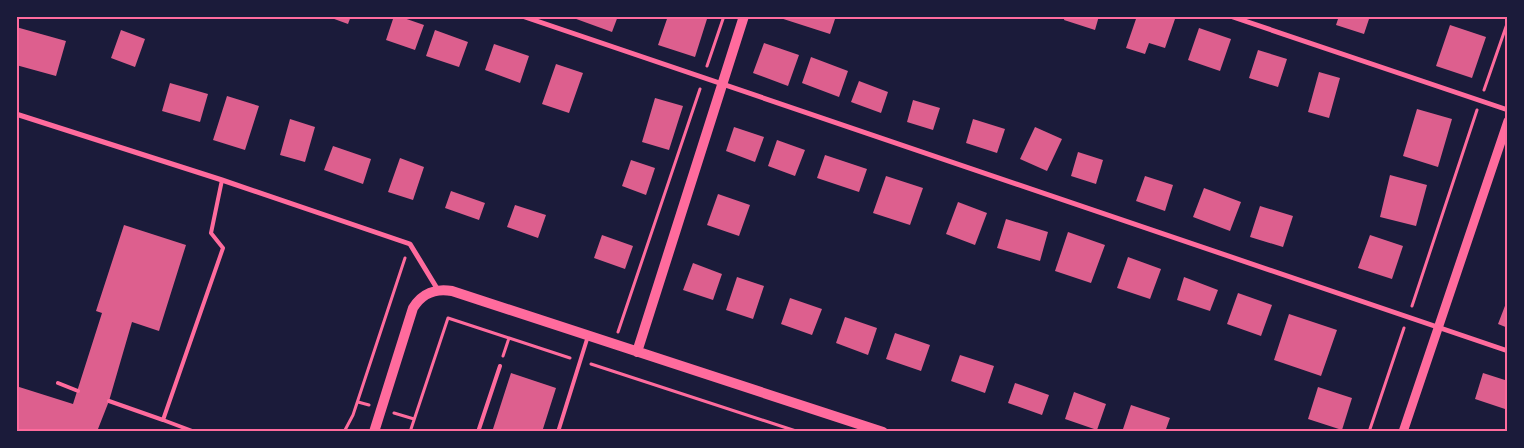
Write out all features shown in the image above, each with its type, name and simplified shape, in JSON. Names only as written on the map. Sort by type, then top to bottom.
[{"type":"main road","points":[[637,352],[744,16]]},
{"type":"main road","points":[[374,432],[413,308],[425,295],[438,290],[452,291],[883,432]]},
{"type":"street","points":[[522,16],[1508,351]]},
{"type":"street","points":[[1230,16],[1508,110]]},
{"type":"street","points":[[16,114],[222,180],[410,244],[438,290]]},
{"type":"street","points":[[1403,432],[1508,121]]},
{"type":"lane","points":[[163,420],[223,248],[211,233],[222,180]]},
{"type":"lane","points":[[558,432],[588,336]]},
{"type":"lane","points":[[478,432],[500,366]]},
{"type":"lane","points":[[58,383],[78,391]]},
{"type":"lane","points":[[109,401],[195,432]]},
{"type":"path","points":[[614,344],[724,16]]},
{"type":"path","points":[[1369,432],[1508,21]]},
{"type":"path","points":[[344,432],[355,409],[410,244]]},
{"type":"path","points":[[410,432],[448,318],[799,432]]},
{"type":"path","points":[[500,366],[509,338]]},
{"type":"building","points":[[326,16],[351,16],[348,24]]},
{"type":"building","points":[[394,16],[424,25],[415,50],[386,40]]},
{"type":"building","points":[[568,16],[618,16],[612,32]]},
{"type":"building","points":[[668,16],[699,16],[707,19],[695,57],[658,45]]},
{"type":"building","points":[[774,16],[836,16],[830,34]]},
{"type":"building","points":[[1065,16],[1099,16],[1095,30],[1064,20]]},
{"type":"building","points":[[1137,16],[1166,16],[1175,19],[1165,48],[1149,43],[1145,54],[1126,48]]},
{"type":"building","points":[[1339,16],[1370,16],[1364,34],[1336,25]]},
{"type":"building","points":[[1450,25],[1486,37],[1472,78],[1436,66]]},
{"type":"building","points":[[16,27],[66,41],[56,76],[16,65]]},
{"type":"building","points":[[1199,28],[1231,39],[1220,71],[1188,60]]},
{"type":"building","points":[[121,30],[145,39],[135,67],[111,58]]},
{"type":"building","points":[[435,30],[468,42],[459,67],[426,56]]},
{"type":"building","points":[[764,43],[799,55],[788,86],[753,73]]},
{"type":"building","points":[[494,44],[529,56],[520,83],[485,70]]},
{"type":"building","points":[[1258,50],[1287,59],[1278,87],[1249,78]]},
{"type":"building","points":[[811,57],[848,71],[839,97],[802,83]]},
{"type":"building","points":[[556,64],[583,73],[569,113],[542,104]]},
{"type":"building","points":[[1319,72],[1340,78],[1329,118],[1308,112]]},
{"type":"building","points":[[859,81],[888,92],[881,113],[851,102]]},
{"type":"building","points":[[170,83],[208,94],[200,122],[162,111]]},
{"type":"building","points":[[227,96],[259,106],[245,150],[213,140]]},
{"type":"building","points":[[655,98],[683,106],[669,150],[642,142]]},
{"type":"building","points":[[913,100],[940,108],[933,130],[907,122]]},
{"type":"building","points":[[1417,109],[1452,119],[1438,167],[1403,156]]},
{"type":"building","points":[[290,119],[315,127],[305,162],[280,155]]},
{"type":"building","points":[[973,119],[1005,129],[997,153],[966,143]]},
{"type":"building","points":[[734,127],[764,137],[755,162],[726,151]]},
{"type":"building","points":[[1035,127],[1062,139],[1047,171],[1020,159]]},
{"type":"building","points":[[777,140],[805,150],[795,176],[768,166]]},
{"type":"building","points":[[333,146],[371,159],[363,184],[324,170]]},
{"type":"building","points":[[1078,152],[1103,160],[1096,184],[1071,176]]},
{"type":"building","points":[[825,155],[867,169],[859,192],[817,178]]},
{"type":"building","points":[[400,158],[424,167],[413,200],[388,192]]},
{"type":"building","points":[[631,160],[655,168],[646,195],[622,186]]},
{"type":"building","points":[[1390,175],[1427,185],[1416,226],[1380,217]]},
{"type":"building","points":[[886,176],[923,188],[910,225],[873,213]]},
{"type":"building","points":[[1145,176],[1173,185],[1165,211],[1136,201]]},
{"type":"building","points":[[1204,188],[1241,202],[1230,231],[1193,217]]},
{"type":"building","points":[[451,191],[485,203],[479,220],[445,208]]},
{"type":"building","points":[[718,194],[750,205],[739,236],[707,225]]},
{"type":"building","points":[[958,202],[987,213],[975,245],[946,234]]},
{"type":"building","points":[[515,205],[546,215],[538,238],[507,227]]},
{"type":"building","points":[[1260,206],[1293,216],[1283,247],[1250,237]]},
{"type":"building","points":[[1006,219],[1048,232],[1040,261],[997,248]]},
{"type":"building","points":[[124,225],[186,245],[159,331],[132,322],[109,401],[98,429],[104,432],[16,432],[16,386],[73,404],[102,313],[96,311]]},
{"type":"building","points":[[1068,232],[1105,245],[1091,283],[1055,271]]},
{"type":"building","points":[[602,235],[633,246],[625,269],[594,258]]},
{"type":"building","points":[[1370,235],[1403,246],[1392,279],[1358,268]]},
{"type":"building","points":[[1128,257],[1161,269],[1150,299],[1117,288]]},
{"type":"building","points":[[693,263],[722,274],[713,300],[683,290]]},
{"type":"building","points":[[737,277],[764,286],[753,319],[726,310]]},
{"type":"building","points":[[1184,277],[1218,290],[1210,311],[1177,300]]},
{"type":"building","points":[[1238,293],[1272,305],[1261,336],[1227,324]]},
{"type":"building","points":[[790,298],[822,309],[812,335],[781,324]]},
{"type":"building","points":[[1508,298],[1508,328],[1498,324]]},
{"type":"building","points":[[1289,314],[1337,330],[1321,376],[1274,360]]},
{"type":"building","points":[[845,317],[877,328],[868,355],[836,343]]},
{"type":"building","points":[[895,333],[930,345],[921,371],[886,359]]},
{"type":"building","points":[[960,355],[994,366],[985,393],[951,381]]},
{"type":"building","points":[[511,373],[556,388],[542,432],[492,432]]},
{"type":"building","points":[[1483,373],[1508,381],[1508,410],[1475,399]]},
{"type":"building","points":[[1015,383],[1049,395],[1042,415],[1008,403]]},
{"type":"building","points":[[1318,387],[1352,398],[1342,430],[1308,419]]},
{"type":"building","points":[[1074,392],[1106,404],[1097,430],[1065,419]]},
{"type":"building","points":[[1131,405],[1170,418],[1165,432],[1122,432]]}]
